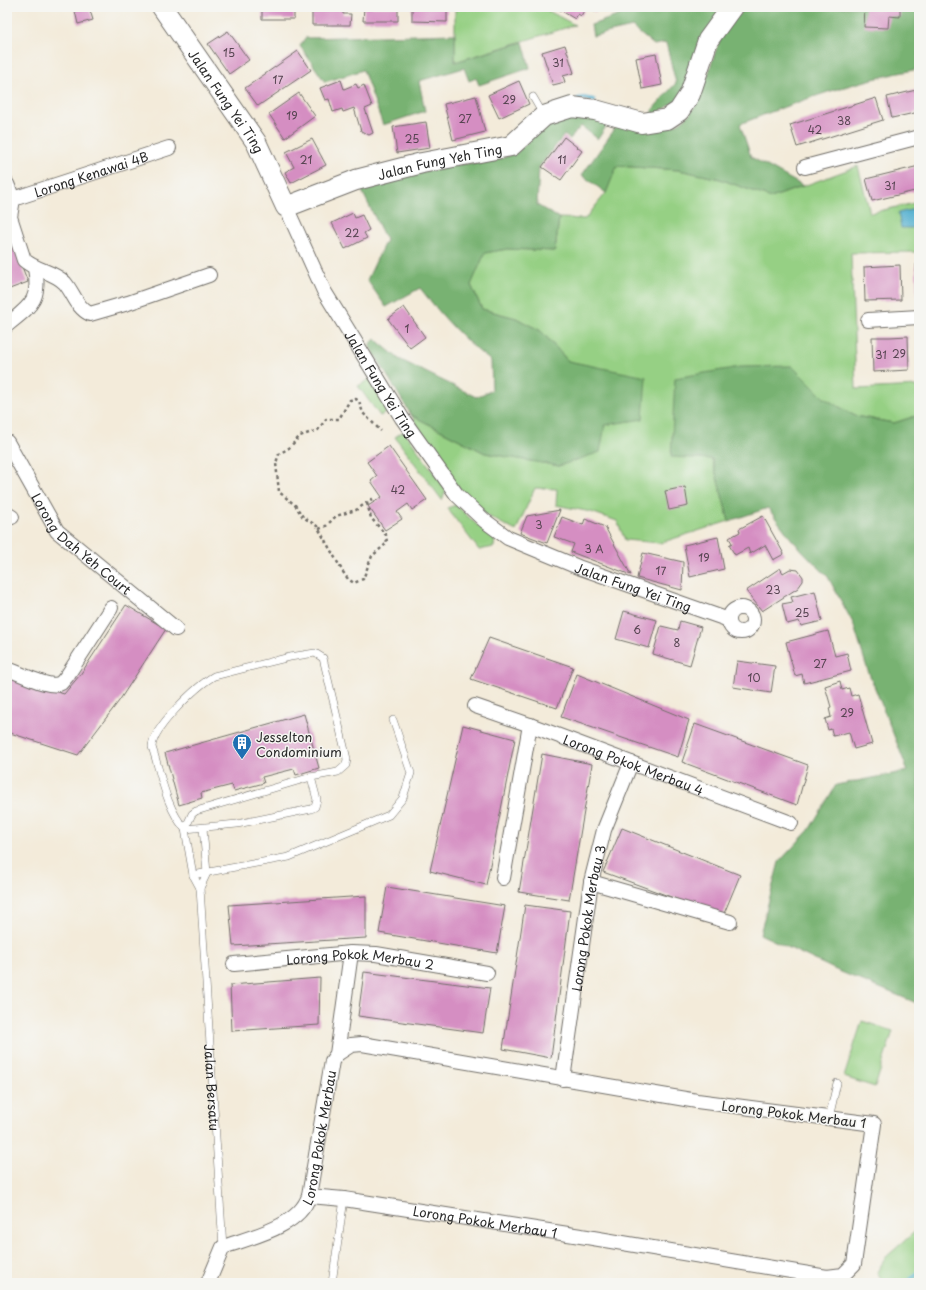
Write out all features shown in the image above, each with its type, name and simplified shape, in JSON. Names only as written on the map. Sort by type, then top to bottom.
[{"type":"street","name":"Jalan Fung Yei Ting","points":[[162,7],[256,142],[324,291],[394,404],[457,495],[479,516],[508,538],[578,567],[729,620]]},
{"type":"street","name":"Jalan Fung Yeh Ting","points":[[286,207],[356,180],[422,163],[511,146],[544,116],[572,107],[595,110],[642,123],[667,119],[679,111],[690,94],[708,40],[732,7]]},
{"type":"street","points":[[805,167],[919,137]]},
{"type":"street","name":"Lorong Kenawai 4B","points":[[13,199],[169,148]]},
{"type":"street","points":[[7,184],[13,199],[9,218],[24,260],[35,268],[54,275],[65,283],[83,310],[90,314],[121,306],[209,275]]},
{"type":"street","points":[[7,325],[26,309],[35,298],[38,284],[35,268]]},
{"type":"street","points":[[868,320],[919,317]]},
{"type":"street","name":"Lorong Dah Yeh Court","points":[[7,442],[57,531],[176,629]]},
{"type":"street","points":[[7,669],[43,683],[52,685],[60,683],[67,676],[111,608]]},
{"type":"street","name":"Lorong Pokok Merbau 4","points":[[475,706],[530,724],[791,823]]},
{"type":"street","points":[[503,878],[530,724]]},
{"type":"street","name":"Lorong Pokok Merbau 3","points":[[564,1079],[591,882],[604,830],[631,763]]},
{"type":"street","points":[[591,882],[730,922]]},
{"type":"street","name":"Lorong Pokok Merbau","points":[[223,1247],[285,1224],[299,1214],[306,1205],[309,1196],[332,1061],[337,1054],[351,953]]},
{"type":"street","name":"Lorong Pokok Merbau 2","points":[[234,964],[351,953],[376,954],[487,973]]},
{"type":"street","name":"Lorong Pokok Merbau 1","points":[[309,1196],[587,1237],[827,1277],[843,1275],[854,1264],[874,1124],[697,1101],[362,1044],[351,1045],[337,1054]]},
{"type":"street","name":"Jalan Bersatu","points":[[208,1283],[223,1247]]},
{"type":"lane","points":[[533,97],[544,116]]},
{"type":"lane","name":"Jalan Bersatu","points":[[223,1247],[200,888],[193,875],[185,830],[168,798],[152,747],[152,739],[160,727],[204,682],[214,676],[290,657],[314,653],[323,658],[347,759],[346,765],[338,772],[311,777]]},
{"type":"lane","points":[[193,875],[289,858],[388,815],[403,798],[411,772],[393,720]]},
{"type":"lane","points":[[311,777],[317,800],[316,807],[237,824],[185,830],[192,814],[196,811],[311,777]]},
{"type":"lane","points":[[203,828],[207,873]]},
{"type":"lane","name":"Jalan Bersatu","points":[[200,888],[207,873]]},
{"type":"lane","points":[[829,1118],[837,1083]]},
{"type":"lane","points":[[332,1283],[344,1200]]},
{"type":"path","points":[[367,503],[371,518],[386,535],[387,543],[372,556],[365,575],[360,581],[354,583],[348,579],[319,529],[314,523],[303,517],[296,505],[279,492],[276,463],[279,454],[292,446],[300,436],[318,430],[326,419],[339,419],[350,400],[358,401],[363,413],[381,431]]},
{"type":"path","points":[[319,529],[326,526],[336,516],[356,510],[375,497]]},
{"type":"green space","points":[[455,7],[541,7],[575,25],[455,62]]},
{"type":"green space","points":[[643,7],[728,7],[688,92],[652,118],[653,109],[676,83],[666,43],[654,45],[632,27],[593,36],[591,25]]},
{"type":"green space","points":[[747,7],[919,7],[919,69],[850,85],[784,107],[740,124],[751,157],[803,186],[771,198],[720,179],[679,170],[617,166],[606,193],[582,175],[616,127],[620,125],[659,128],[669,127],[680,122],[689,114],[702,91],[720,40],[732,22]]},
{"type":"green space","points":[[455,34],[455,62],[523,42],[530,68],[479,85],[476,78],[469,81],[464,68],[419,81],[425,111],[383,125],[363,70],[325,82],[300,46],[305,38]]},
{"type":"green space","points":[[573,112],[607,122],[607,125],[598,139],[581,126],[570,139],[564,135],[539,167],[537,205],[559,218],[555,251],[507,249],[485,253],[471,285],[482,309],[516,318],[541,331],[568,361],[646,377],[643,419],[605,425],[600,452],[559,466],[485,453],[411,415],[369,345],[375,339],[399,359],[476,397],[492,390],[491,361],[471,345],[453,327],[420,288],[386,307],[367,280],[386,240],[362,191],[415,173],[462,164],[494,161],[516,153],[547,124]]},
{"type":"green space","points":[[616,166],[679,170],[720,179],[771,198],[858,166],[870,213],[919,202],[919,252],[851,253],[856,389],[919,386],[919,415],[894,423],[855,416],[824,398],[792,366],[712,459],[729,521],[660,543],[625,540],[617,521],[591,512],[556,505],[557,489],[535,488],[516,531],[484,514],[448,476],[411,415],[485,453],[559,466],[598,368],[568,361],[541,331],[516,318],[482,309],[471,285],[484,253],[507,249],[555,251],[559,218],[585,219],[606,193]]},
{"type":"green space","points":[[792,366],[824,398],[855,416],[894,423],[919,415],[919,1004],[836,970],[760,934],[779,862],[809,830],[836,785],[908,771],[867,668],[853,623],[828,577],[792,540],[768,508],[729,521],[712,459],[671,457],[675,378],[740,367]]},
{"type":"green space","points":[[370,379],[391,410],[380,416],[358,386]]},
{"type":"green space","points":[[404,431],[446,490],[442,500],[395,437]]},
{"type":"green space","points":[[456,505],[476,524],[495,537],[494,547],[479,550],[447,508]]},
{"type":"green space","points":[[862,1021],[893,1031],[875,1087],[844,1077]]},
{"type":"green space","points":[[919,1228],[919,1283],[884,1283],[877,1272],[886,1257]]},
{"type":"water","points":[[919,208],[919,228],[901,228],[898,213]]},
{"type":"building","points":[[74,7],[89,7],[93,20],[78,24]]},
{"type":"building","points":[[262,7],[294,7],[294,19],[262,19]]},
{"type":"building","points":[[312,7],[343,7],[343,14],[351,14],[350,25],[312,25]]},
{"type":"building","points":[[364,7],[398,7],[398,21],[363,21]]},
{"type":"building","points":[[412,7],[447,7],[447,22],[412,21]]},
{"type":"building","points":[[555,7],[586,7],[581,16],[578,14],[575,19]]},
{"type":"building","points":[[586,7],[598,7],[595,12]]},
{"type":"building","points":[[865,7],[900,7],[900,17],[889,16],[888,28],[864,27]]},
{"type":"building","points":[[228,31],[249,60],[229,74],[208,44]]},
{"type":"building","points":[[565,45],[574,73],[563,76],[565,82],[553,85],[542,52]]},
{"type":"building","points":[[298,51],[311,70],[258,106],[245,88]]},
{"type":"building","points":[[656,54],[662,85],[642,89],[636,58]]},
{"type":"building","points":[[341,80],[344,89],[356,84],[358,88],[364,85],[372,106],[365,109],[373,133],[369,135],[361,131],[354,108],[343,112],[342,109],[333,112],[329,99],[325,100],[320,88]]},
{"type":"building","points":[[519,81],[529,104],[499,118],[488,95]]},
{"type":"building","points":[[919,90],[919,112],[892,118],[887,97]]},
{"type":"building","points":[[299,93],[315,116],[285,138],[269,114]]},
{"type":"building","points":[[476,96],[485,132],[453,140],[444,104]]},
{"type":"building","points":[[876,98],[883,120],[797,147],[790,125]]},
{"type":"building","points":[[426,122],[430,148],[397,153],[393,127]]},
{"type":"building","points":[[564,137],[582,151],[561,180],[542,167]]},
{"type":"building","points":[[312,139],[326,165],[291,183],[285,172],[294,167],[286,152]]},
{"type":"building","points":[[919,166],[919,190],[872,201],[866,179]]},
{"type":"building","points":[[353,213],[355,218],[362,215],[369,230],[364,233],[367,238],[345,249],[332,223]]},
{"type":"building","points":[[7,229],[28,282],[7,290]]},
{"type":"building","points":[[916,264],[919,264],[919,298],[917,298]]},
{"type":"building","points":[[900,265],[901,300],[865,301],[864,267]]},
{"type":"building","points":[[404,307],[425,337],[410,348],[388,319]]},
{"type":"building","points":[[908,336],[909,370],[873,372],[872,337]]},
{"type":"building","points":[[389,446],[427,500],[412,510],[408,504],[397,512],[402,519],[385,530],[368,506],[382,497],[371,481],[377,476],[367,462]]},
{"type":"building","points":[[685,487],[688,506],[669,510],[665,491]]},
{"type":"building","points":[[560,510],[547,543],[520,533],[527,516]]},
{"type":"building","points":[[763,516],[784,554],[773,560],[765,545],[750,554],[748,548],[735,555],[729,545],[732,543],[729,538],[740,532],[739,529]]},
{"type":"building","points":[[562,517],[583,525],[585,519],[605,527],[631,575],[571,552],[574,544],[554,537]]},
{"type":"building","points":[[718,537],[724,569],[690,577],[684,545]]},
{"type":"building","points":[[643,553],[683,562],[682,590],[637,578]]},
{"type":"building","points":[[780,568],[783,573],[790,569],[798,570],[803,577],[803,581],[798,588],[762,611],[746,591]]},
{"type":"building","points":[[815,591],[822,621],[801,626],[799,621],[787,624],[782,604],[793,602],[791,597]]},
{"type":"building","points":[[126,605],[166,629],[119,701],[78,755],[7,732],[7,676],[64,694],[80,675]]},
{"type":"building","points":[[624,611],[657,620],[649,648],[616,639]]},
{"type":"building","points":[[680,621],[701,627],[690,665],[653,654],[661,626],[678,630]]},
{"type":"building","points":[[828,631],[835,656],[847,653],[851,671],[804,683],[802,674],[795,676],[786,642]]},
{"type":"building","points":[[489,638],[573,667],[557,708],[471,679]]},
{"type":"building","points":[[737,661],[775,666],[771,693],[733,687]]},
{"type":"building","points":[[577,674],[689,720],[678,757],[561,717]]},
{"type":"building","points":[[840,681],[842,690],[849,688],[851,696],[858,694],[872,744],[854,749],[849,732],[833,736],[831,729],[828,730],[825,719],[831,717],[829,708],[831,707],[825,686]]},
{"type":"building","name":"Jesselton Condominium","points":[[304,714],[319,768],[296,775],[294,769],[262,777],[264,783],[234,791],[232,785],[201,793],[202,798],[179,805],[165,753]]},
{"type":"building","points":[[695,724],[808,765],[797,805],[682,762]]},
{"type":"building","points":[[463,725],[515,739],[486,885],[430,871]]},
{"type":"building","points":[[542,754],[592,764],[569,900],[519,892]]},
{"type":"building","points":[[622,828],[740,875],[723,916],[603,872]]},
{"type":"building","points":[[387,887],[505,906],[497,953],[379,933]]},
{"type":"building","points":[[366,896],[366,938],[233,946],[229,905]]},
{"type":"building","points":[[525,905],[570,911],[551,1058],[503,1049]]},
{"type":"building","points":[[364,972],[490,988],[483,1033],[358,1016]]},
{"type":"building","points":[[320,978],[319,1025],[232,1031],[230,985]]},
{"type":"waterway","points":[[578,99],[583,98],[594,100]]},
{"type":"waterway","points":[[906,1283],[919,1272]]},
{"type":"place","name":"Jesselton Condominium","points":[[242,760]]}]
